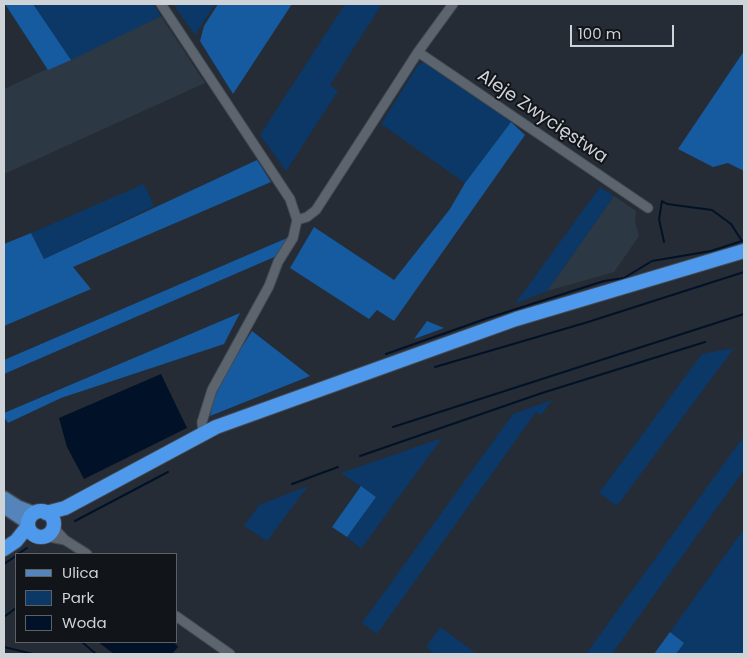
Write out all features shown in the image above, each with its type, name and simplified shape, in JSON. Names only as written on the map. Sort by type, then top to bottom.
[{"type":"highway","points":[[4,549],[65,508],[216,427],[516,319],[744,251]]},
{"type":"main road","points":[[4,497],[40,524]]},
{"type":"main road","points":[[4,508],[40,524]]},
{"type":"street","points":[[161,4],[290,199],[297,220],[293,238],[278,262],[269,286],[212,390],[202,422],[203,434]]},
{"type":"street","points":[[297,220],[307,217],[316,210],[418,52],[453,4]]},
{"type":"street","name":"Aleje Zwycięstwa","points":[[418,52],[648,208]]},
{"type":"street","points":[[40,524],[85,553]]},
{"type":"street","points":[[178,617],[230,654]]},
{"type":"shaded area","points":[[5,4],[33,4],[71,60],[48,70]]},
{"type":"shaded area","points":[[218,4],[292,4],[233,94],[200,41],[204,26]]},
{"type":"shaded area","points":[[161,16],[205,83],[4,174],[4,89]]},
{"type":"shaded area","points":[[744,51],[744,171],[728,163],[713,167],[678,149]]},
{"type":"shaded area","points":[[511,122],[525,135],[394,321],[377,310],[369,319],[290,268],[314,227],[394,280],[450,209],[465,183]]},
{"type":"shaded area","points":[[257,160],[271,182],[73,267],[91,289],[4,326],[4,244],[31,233],[44,259]]},
{"type":"shaded area","points":[[614,196],[636,211],[635,222],[639,236],[614,272],[547,291]]},
{"type":"shaded area","points":[[287,238],[279,255],[4,374],[4,360]]},
{"type":"shaded area","points":[[240,313],[224,344],[61,398],[8,423],[4,417],[4,413]]},
{"type":"shaded area","points":[[427,321],[444,328],[414,339]]},
{"type":"shaded area","points":[[252,331],[310,376],[210,416],[214,399],[226,372]]},
{"type":"shaded area","points":[[361,486],[376,497],[347,537],[332,527]]},
{"type":"shaded area","points":[[670,632],[684,643],[676,654],[654,654]]},
{"type":"green space","points":[[33,4],[153,4],[161,16],[71,60]]},
{"type":"green space","points":[[173,4],[215,4],[195,35]]},
{"type":"green space","points":[[345,4],[382,4],[330,85],[338,91],[286,171],[260,135]]},
{"type":"green space","points":[[424,62],[511,122],[465,183],[381,124],[418,65]]},
{"type":"green space","points":[[144,184],[154,206],[44,259],[31,233]]},
{"type":"green space","points":[[600,187],[614,196],[547,291],[515,304]]},
{"type":"green space","points":[[734,348],[617,506],[599,493],[702,354]]},
{"type":"green space","points":[[552,400],[541,415],[536,412],[377,634],[362,623],[513,414]]},
{"type":"green space","points":[[744,436],[744,470],[612,654],[586,654]]},
{"type":"green space","points":[[442,438],[361,549],[347,537],[376,497],[341,473]]},
{"type":"green space","points":[[308,486],[267,541],[244,526],[259,505]]},
{"type":"green space","points":[[744,529],[744,654],[676,654],[684,643],[670,632]]},
{"type":"green space","points":[[440,627],[477,654],[435,654],[426,647]]},
{"type":"water","points":[[161,374],[187,428],[84,479],[67,447],[59,418]]},
{"type":"water","points":[[99,643],[175,643],[178,647],[172,654],[114,654]]},
{"type":"waterway","points":[[386,354],[488,318],[604,281],[624,278],[652,261],[711,251],[742,241],[731,224],[712,210],[667,204],[662,201],[659,219],[664,242]]},
{"type":"waterway","points":[[435,367],[588,322],[744,272]]},
{"type":"waterway","points":[[393,427],[744,314]]},
{"type":"waterway","points":[[360,456],[542,393],[705,342]]},
{"type":"waterway","points":[[292,484],[338,467]]},
{"type":"waterway","points":[[75,521],[168,472]]},
{"type":"waterway","points":[[20,553],[27,548]]},
{"type":"waterway","points":[[4,564],[15,557]]},
{"type":"waterway","points":[[4,617],[15,609]]},
{"type":"waterway","points":[[83,643],[96,654]]},
{"type":"waterway","points":[[4,647],[33,654]]}]
